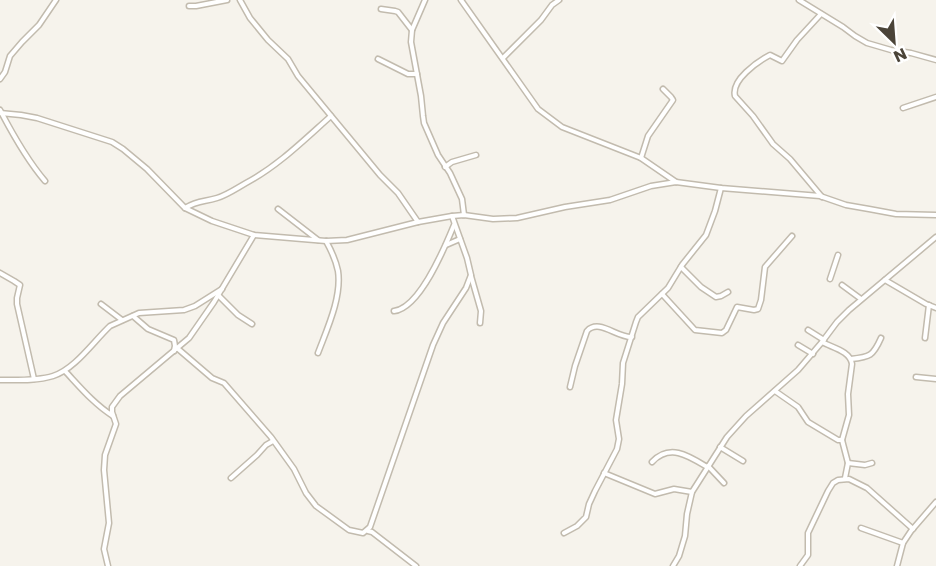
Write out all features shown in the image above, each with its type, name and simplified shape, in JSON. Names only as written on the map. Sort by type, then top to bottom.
[{"type":"street","points":[[0,79],[10,56],[42,21],[56,0]]},
{"type":"street","points":[[189,6],[227,0]]},
{"type":"street","points":[[240,0],[250,18],[288,59],[294,71],[380,175],[398,193],[418,222]]},
{"type":"street","points":[[426,0],[412,30],[411,42],[424,123],[438,156],[462,199],[464,215]]},
{"type":"street","points":[[461,0],[538,109],[562,127],[641,158],[676,182]]},
{"type":"street","points":[[503,58],[559,0]]},
{"type":"street","points":[[799,0],[867,43],[936,60]]},
{"type":"street","points":[[381,9],[398,12],[412,30]]},
{"type":"street","points":[[821,14],[797,40],[782,61],[770,56],[759,61],[736,85],[733,94],[770,140],[790,159],[822,197]]},
{"type":"street","points":[[378,59],[408,74],[417,74]]},
{"type":"street","points":[[641,158],[648,136],[672,100],[663,89]]},
{"type":"street","points":[[903,108],[936,97]]},
{"type":"street","points":[[1,112],[37,118],[112,142],[147,169],[185,208],[212,221],[254,235],[326,241],[347,240],[452,216],[517,218],[610,200],[651,186],[676,182],[822,197],[846,205],[896,214],[936,215]]},
{"type":"street","points":[[1,112],[35,170],[45,181]]},
{"type":"street","points":[[185,208],[197,202],[218,198],[275,166],[330,116]]},
{"type":"street","points":[[445,166],[476,155]]},
{"type":"street","points":[[564,533],[577,526],[586,517],[589,504],[619,444],[616,420],[623,363],[638,317],[668,288],[706,235],[721,188]]},
{"type":"street","points":[[278,209],[318,240]]},
{"type":"street","points":[[452,216],[467,258],[481,311],[480,323]]},
{"type":"street","points":[[394,311],[403,308],[430,277],[454,225]]},
{"type":"street","points":[[108,566],[104,549],[109,523],[104,470],[105,455],[116,424],[112,407],[120,396],[189,338],[254,235]]},
{"type":"street","points":[[662,294],[695,330],[722,333],[726,330],[737,307],[758,309],[765,267],[792,236]]},
{"type":"street","points":[[673,566],[679,556],[685,536],[692,492],[736,425],[798,370],[837,322],[861,299],[936,237]]},
{"type":"street","points":[[445,246],[460,239]]},
{"type":"street","points":[[318,353],[333,312],[339,279],[338,269],[326,241]]},
{"type":"street","points":[[830,279],[838,255]]},
{"type":"street","points":[[681,267],[701,287],[716,297],[728,292]]},
{"type":"street","points":[[0,273],[20,285],[17,304],[34,379]]},
{"type":"street","points":[[368,531],[433,345],[443,323],[466,288],[471,275]]},
{"type":"street","points":[[885,280],[936,308]]},
{"type":"street","points":[[842,285],[861,299]]},
{"type":"street","points":[[0,385],[2,380],[50,377],[65,370],[110,326],[151,311],[195,306],[222,289]]},
{"type":"street","points":[[218,295],[238,315],[252,324]]},
{"type":"street","points":[[101,304],[122,320]]},
{"type":"street","points":[[925,338],[928,305]]},
{"type":"street","points":[[133,316],[148,329],[174,340],[175,350]]},
{"type":"street","points":[[570,387],[589,328],[595,326],[607,328],[627,338],[632,337]]},
{"type":"street","points":[[808,330],[846,353],[851,359],[849,415],[842,440],[848,463],[845,478]]},
{"type":"street","points":[[851,359],[871,355],[881,338]]},
{"type":"street","points":[[798,345],[813,354]]},
{"type":"street","points":[[175,350],[213,378],[224,383],[294,469],[306,494],[316,506],[349,530],[372,532],[416,566]]},
{"type":"street","points":[[65,370],[79,387],[114,416]]},
{"type":"street","points":[[916,377],[936,379]]},
{"type":"street","points":[[775,392],[798,407],[808,422],[838,440],[842,440]]},
{"type":"street","points":[[102,408],[112,407]]},
{"type":"street","points":[[231,478],[273,441]]},
{"type":"street","points":[[720,447],[743,461]]},
{"type":"street","points":[[652,462],[661,454],[674,452],[688,455],[707,467],[724,483]]},
{"type":"street","points":[[848,463],[865,465],[872,463]]},
{"type":"street","points":[[604,473],[655,494],[674,489],[692,492]]},
{"type":"street","points":[[800,566],[808,555],[808,533],[828,492],[834,483],[845,478],[867,488],[913,529]]},
{"type":"street","points":[[897,566],[903,543],[936,502]]},
{"type":"street","points":[[861,528],[903,543]]}]
